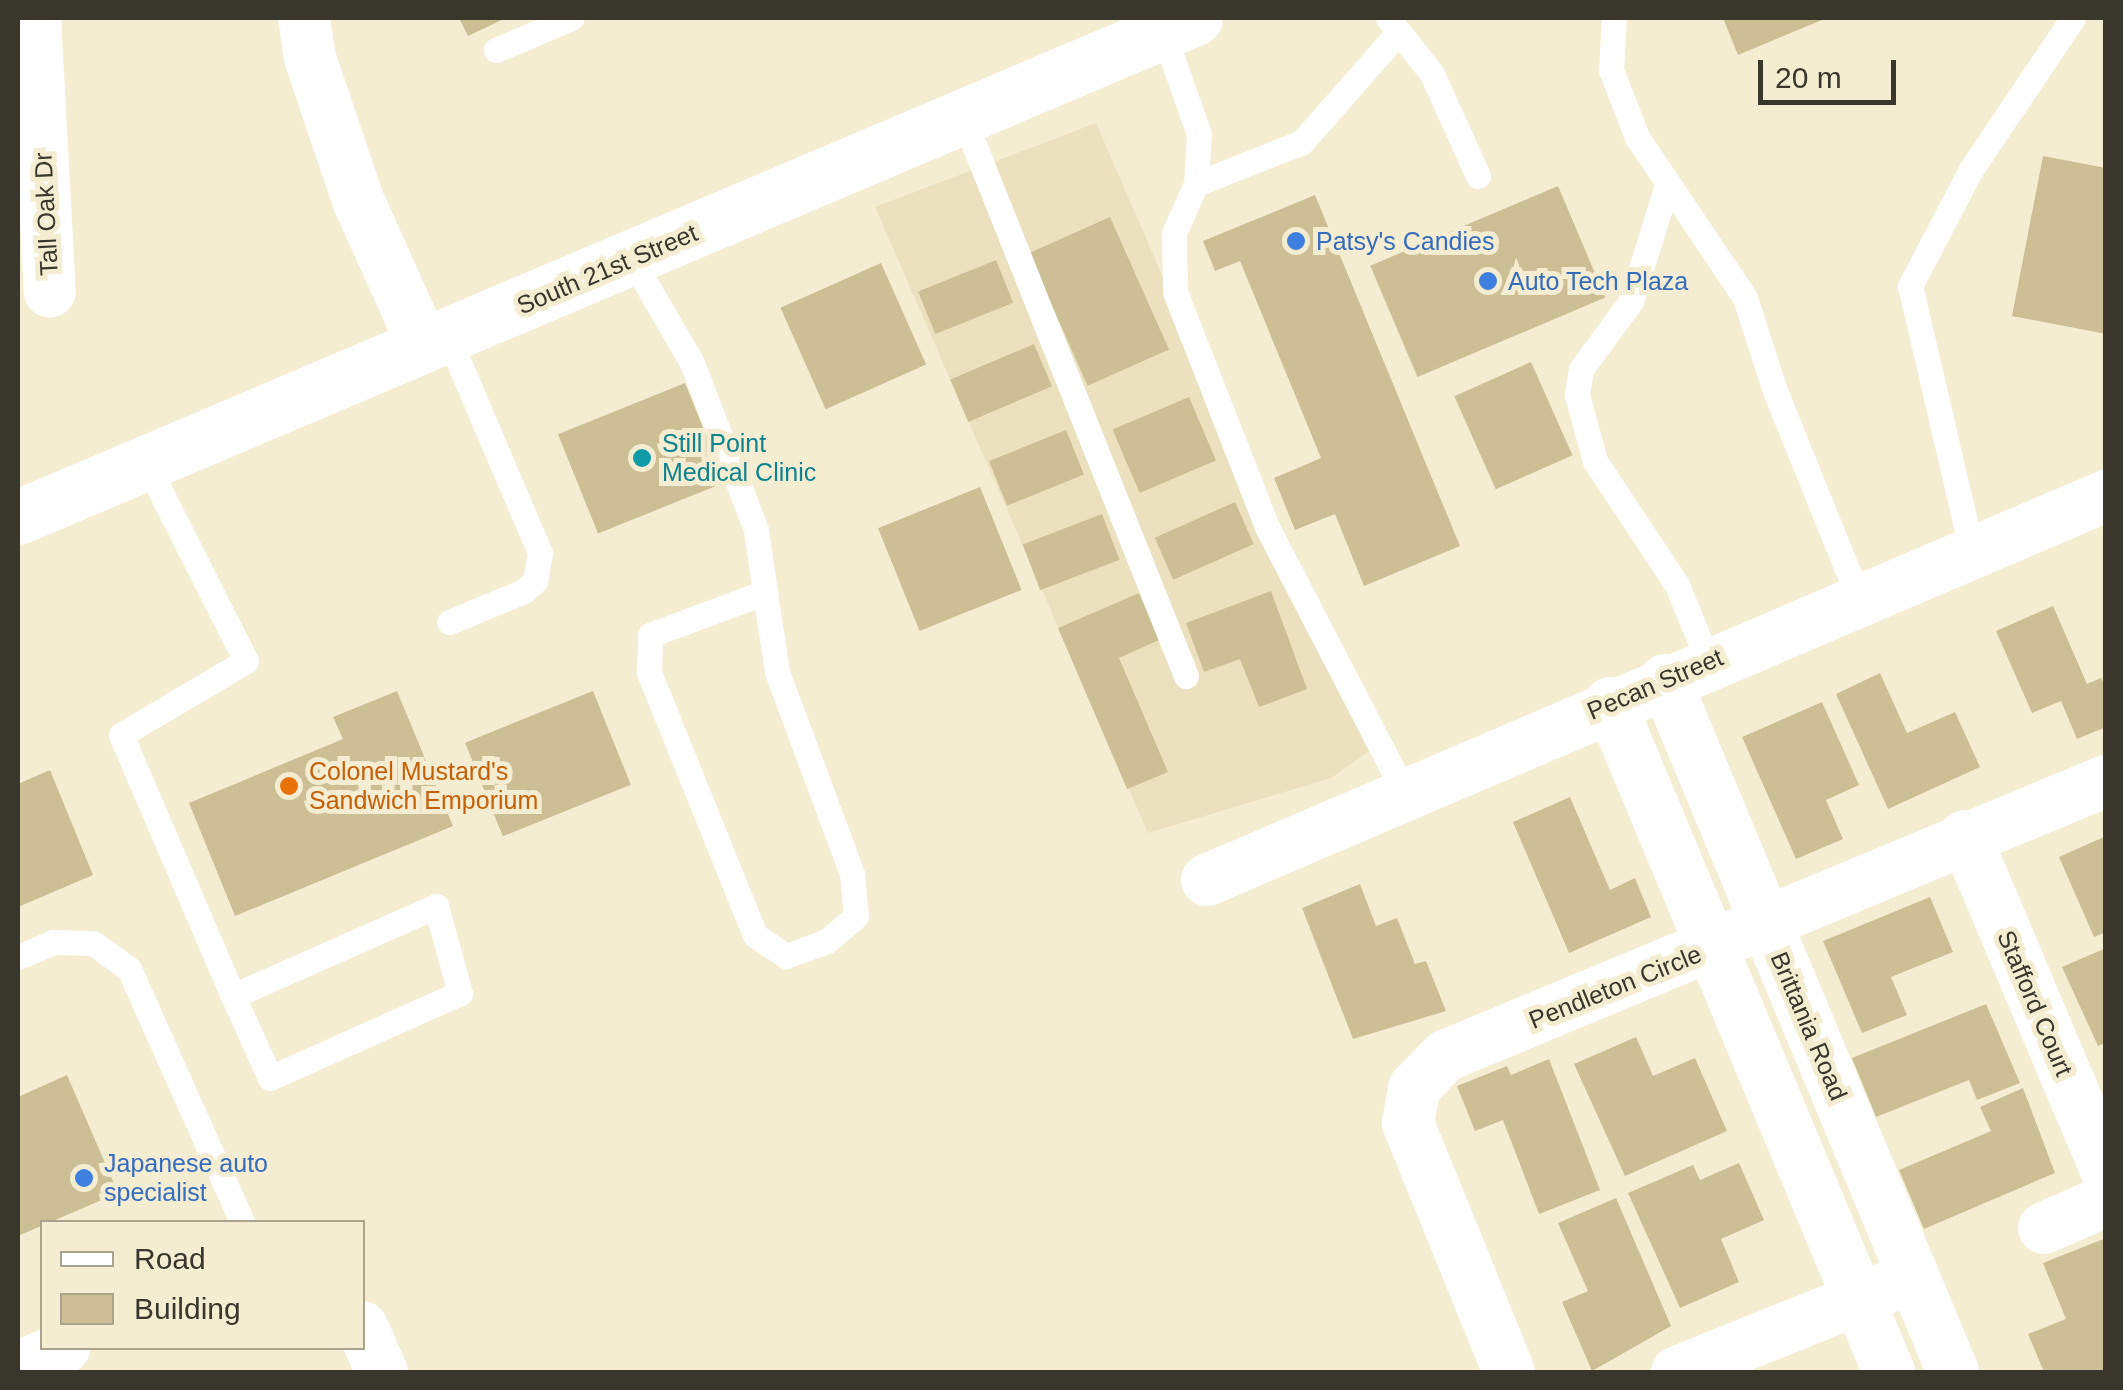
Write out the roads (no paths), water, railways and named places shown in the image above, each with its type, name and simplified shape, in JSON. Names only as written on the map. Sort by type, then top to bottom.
[{"type":"main road","name":"South 21st Street","points":[[18,517],[1179,24]]},
{"type":"street","name":"Tall Oak Dr","points":[[35,18],[50,292]]},
{"type":"street","points":[[304,18],[310,58],[358,200],[436,342]]},
{"type":"street","name":"Pecan Street","points":[[1208,880],[1610,703],[2106,496]]},
{"type":"street","name":"Brittania Road","points":[[1686,671],[1767,926],[1953,1372]]},
{"type":"street","points":[[1610,703],[1889,1372]]},
{"type":"street","name":"Pendleton Circle","points":[[1510,1372],[1408,1123],[1414,1088],[1445,1056],[1767,926],[1965,836],[2106,781]]},
{"type":"street","name":"Stafford Court","points":[[1965,836],[2106,1170]]},
{"type":"street","points":[[2044,1228],[2106,1201]]},
{"type":"street","points":[[1677,1372],[1913,1277]]},
{"type":"street","points":[[365,1333],[382,1372]]},
{"type":"street","points":[[18,1367],[59,1350]]},
{"type":"lane","points":[[496,50],[571,18]]},
{"type":"lane","points":[[1614,18],[1611,70],[1637,137],[1745,298],[1774,391],[1859,599]]},
{"type":"lane","points":[[1972,552],[1910,286],[1970,171],[2074,18]]},
{"type":"lane","points":[[1179,24],[1198,134],[1196,184],[1174,233],[1175,292],[1268,528],[1405,794]]},
{"type":"lane","points":[[1196,184],[1302,142],[1392,26],[1432,74],[1478,176]]},
{"type":"lane","points":[[963,117],[1186,676]]},
{"type":"lane","points":[[1666,185],[1631,301],[1581,368],[1577,395],[1595,461],[1677,585],[1686,671]]},
{"type":"lane","points":[[631,258],[692,362],[756,530],[777,672],[852,874],[856,916],[827,941],[786,956],[754,935],[649,672],[650,635],[765,592]]},
{"type":"lane","points":[[436,342],[540,553],[534,581],[524,590],[449,622]]},
{"type":"lane","points":[[146,463],[246,661],[122,735],[233,996],[270,1078],[460,993],[436,906],[233,996]]},
{"type":"lane","points":[[18,957],[53,942],[94,943],[129,969],[241,1220]]},
{"type":"place","name":"Patsy's Candies","points":[[1296,241]]},
{"type":"place","name":"Auto Tech Plaza","points":[[1488,281]]},
{"type":"place","name":"Still Point Medical Clinic","points":[[642,458]]},
{"type":"place","name":"Colonel Mustard's Sandwich Emporium","points":[[289,786]]},
{"type":"place","name":"Japanese auto specialist","points":[[84,1178]]}]
